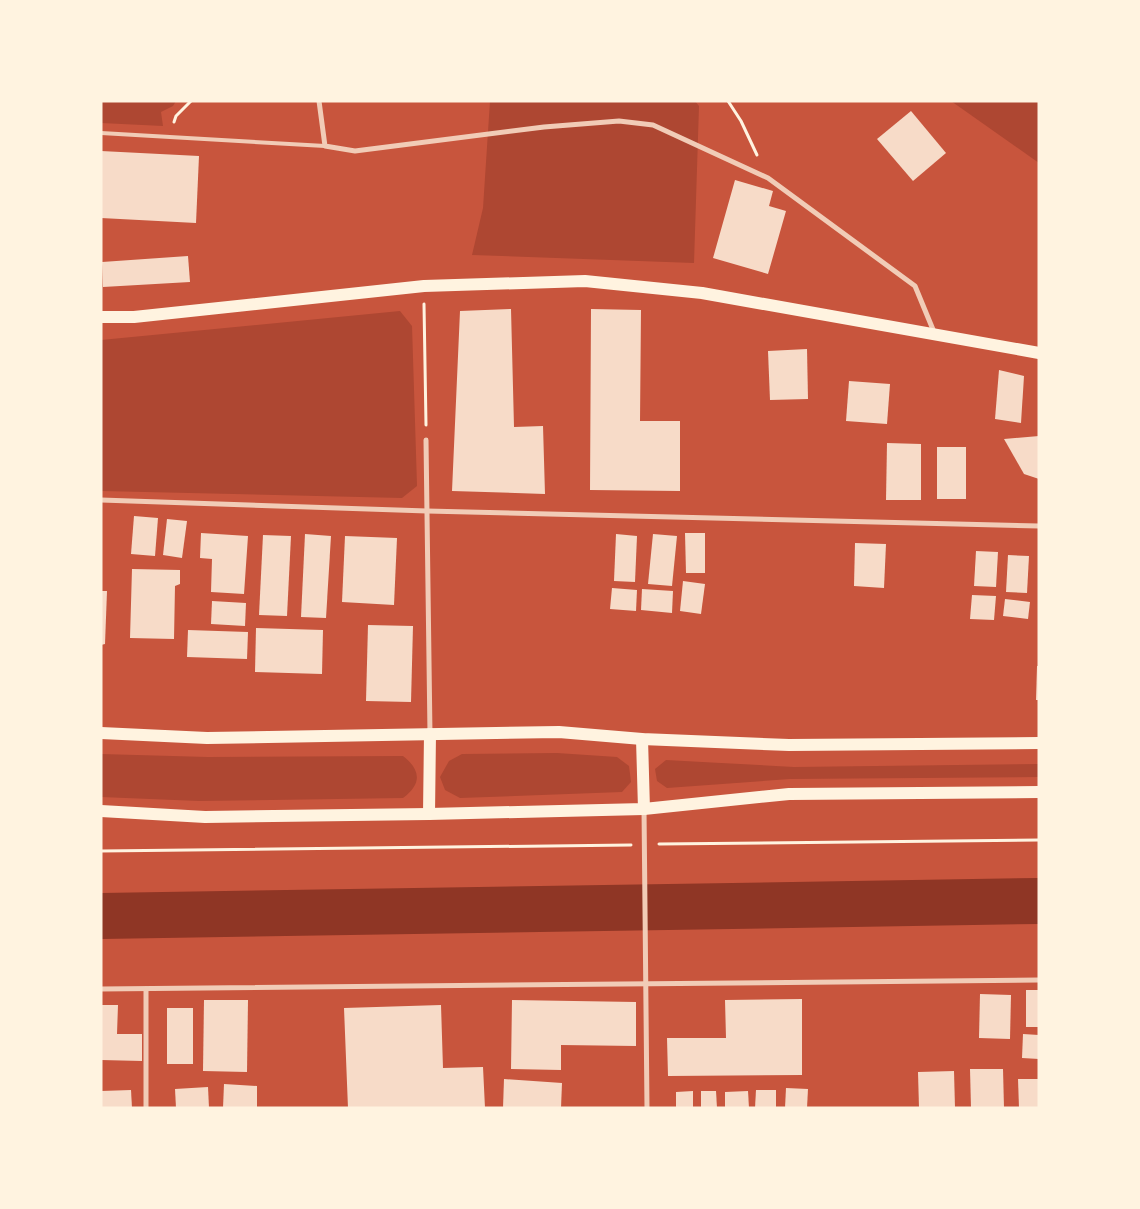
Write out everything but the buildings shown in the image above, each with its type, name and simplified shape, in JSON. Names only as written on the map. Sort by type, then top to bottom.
[{"type":"main road","points":[[101,317],[134,317],[424,286],[585,281],[702,293],[1039,353]]},
{"type":"main road","points":[[101,732],[207,738],[559,732],[642,739],[788,745],[1039,743]]},
{"type":"main road","points":[[429,814],[430,734]]},
{"type":"main road","points":[[642,739],[644,809]]},
{"type":"main road","points":[[101,811],[205,817],[429,814],[644,809],[789,794],[1039,792]]},
{"type":"street","points":[[319,101],[325,146],[355,151],[544,127],[619,121],[653,125],[768,178],[915,286],[935,335]]},
{"type":"street","points":[[426,440],[430,734]]},
{"type":"street","points":[[101,500],[427,511],[1039,526]]},
{"type":"street","points":[[644,809],[647,1108]]},
{"type":"street","points":[[101,989],[1039,980]]},
{"type":"street","points":[[146,989],[146,1108]]},
{"type":"lane","points":[[101,133],[325,146]]},
{"type":"path","points":[[169,137],[176,116],[190,101]]},
{"type":"path","points":[[728,101],[741,121],[768,178]]},
{"type":"path","points":[[424,286],[426,440]]},
{"type":"path","points":[[101,851],[1039,840]]},
{"type":"shaded area","points":[[101,101],[176,101],[173,106],[161,112],[163,126],[101,123]]},
{"type":"shaded area","points":[[490,101],[695,101],[699,106],[694,263],[472,255],[483,208]]},
{"type":"shaded area","points":[[951,101],[1039,101],[1039,163]]},
{"type":"shaded area","points":[[400,311],[412,326],[417,486],[402,498],[101,491],[101,340]]},
{"type":"shaded area","points":[[557,753],[617,757],[629,766],[631,782],[622,792],[460,798],[445,790],[440,777],[449,761],[462,754]]},
{"type":"shaded area","points":[[101,754],[208,757],[403,756],[413,766],[417,777],[414,788],[403,798],[199,801],[101,797]]},
{"type":"shaded area","points":[[666,760],[794,767],[1039,764],[1039,777],[790,779],[667,788],[657,781],[655,769]]},
{"type":"waterway","points":[[101,916],[1039,901]]}]
